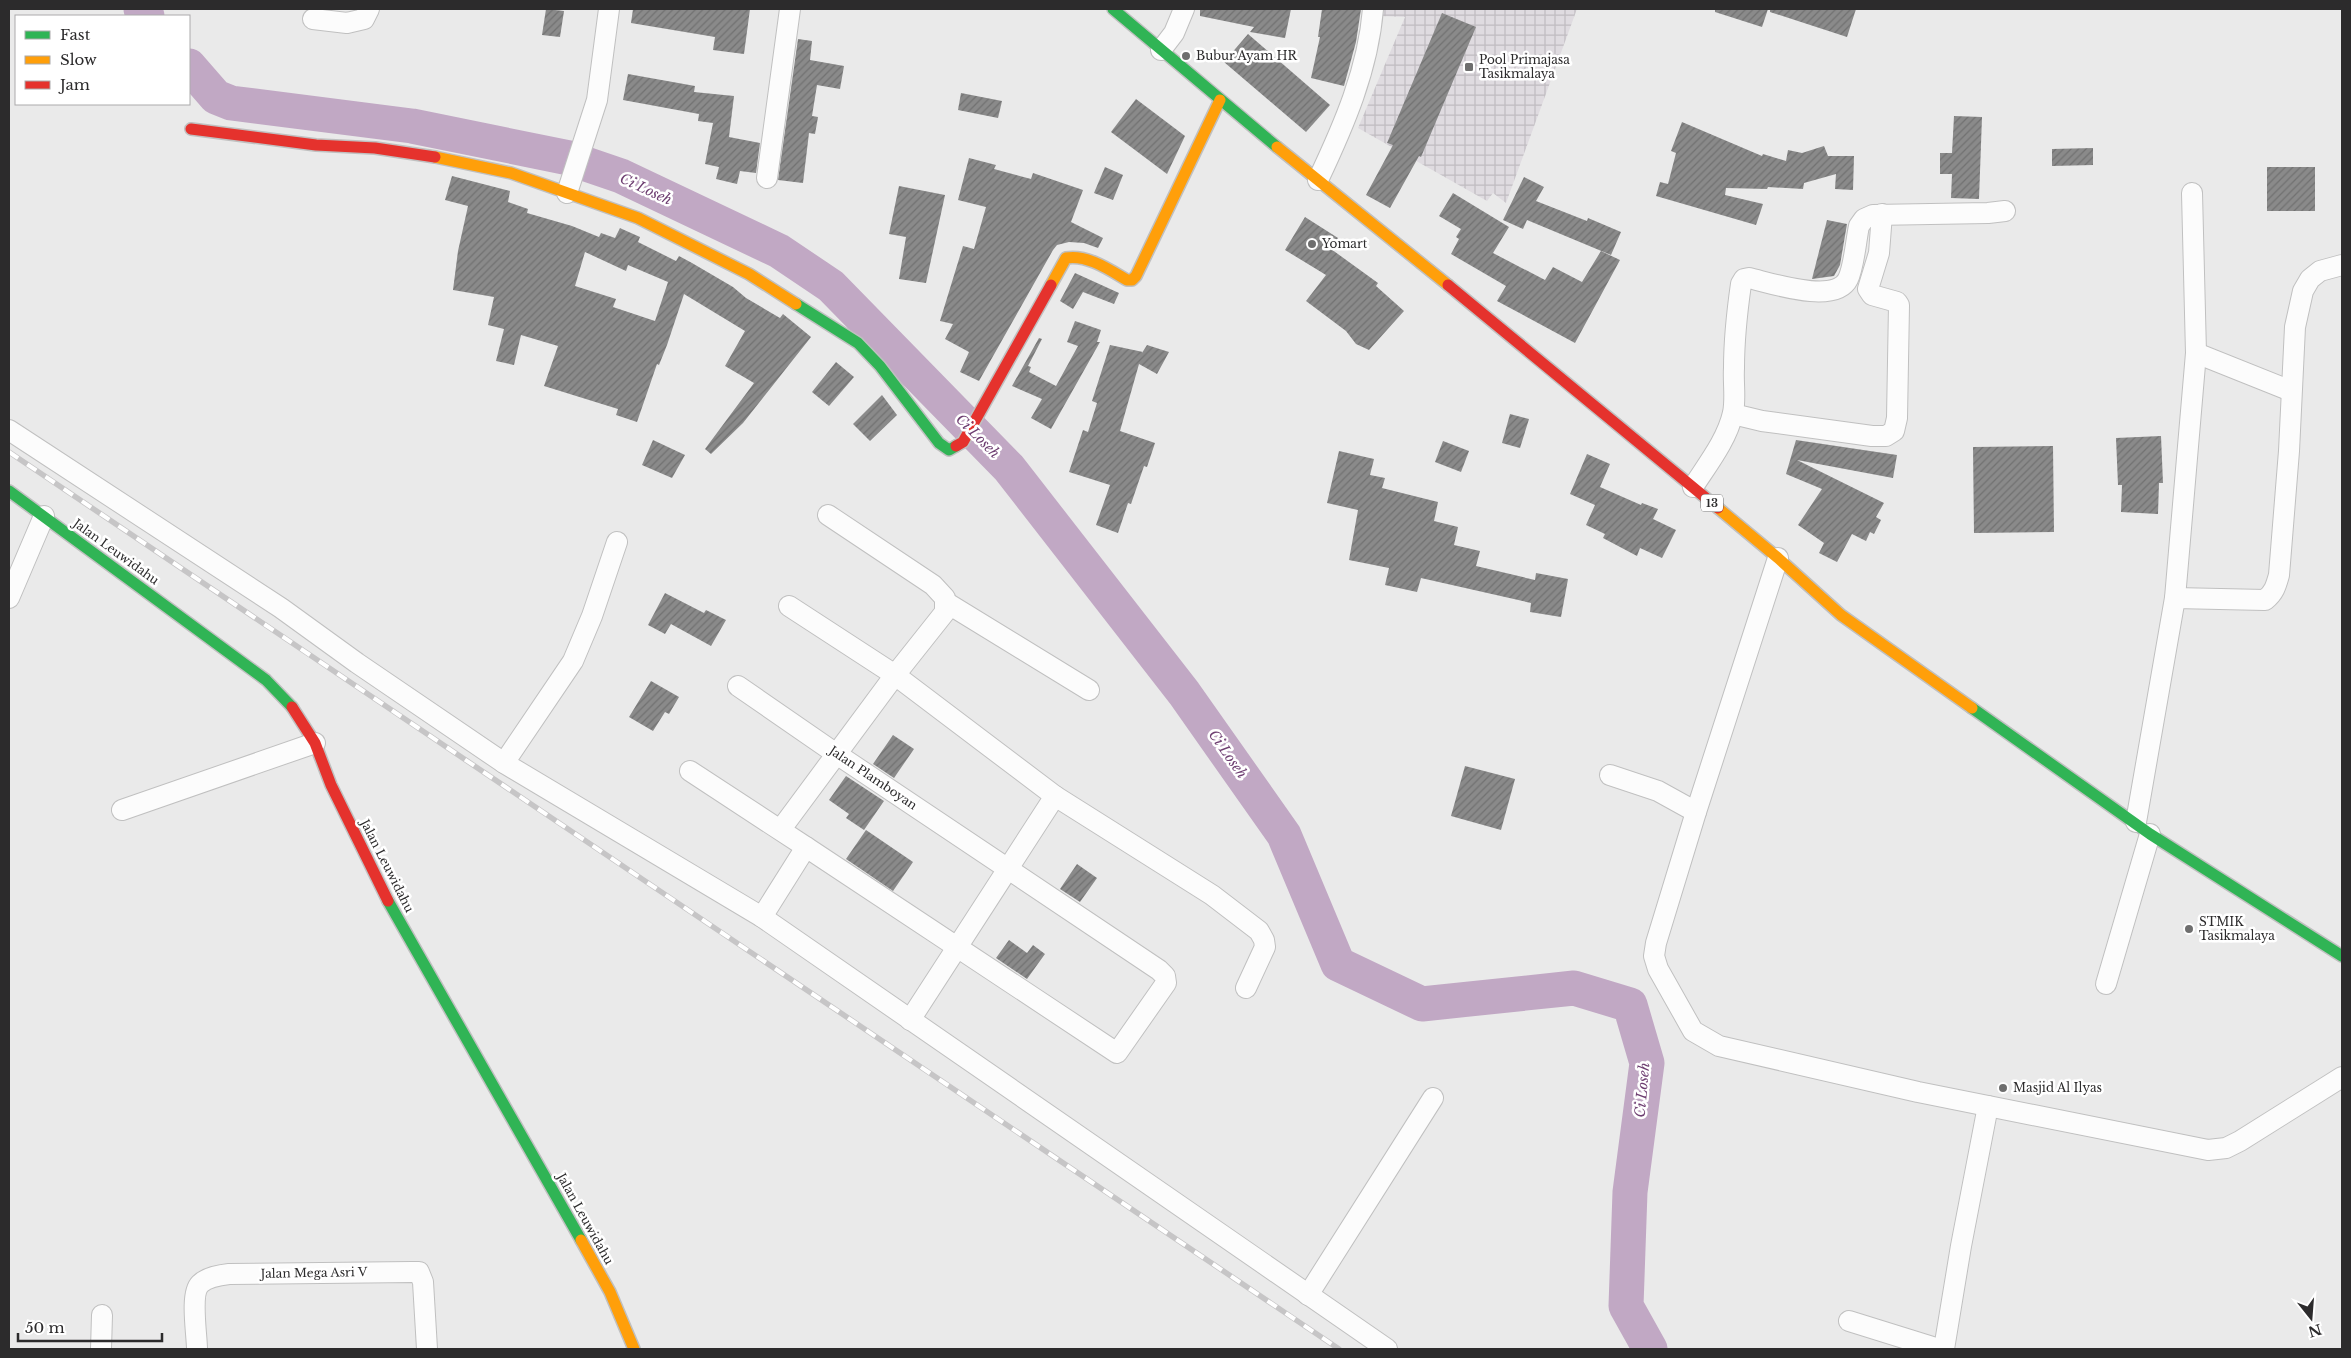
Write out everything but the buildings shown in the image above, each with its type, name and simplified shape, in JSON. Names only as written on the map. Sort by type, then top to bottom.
[{"type":"main road","name":"13","points":[[1113,9],[1220,100],[1384,232],[1778,558],[1841,615],[2143,828],[2342,956]]},
{"type":"main road","points":[[192,129],[316,145],[375,148],[444,158],[510,173],[638,218],[750,274],[858,343],[875,360],[913,412],[946,448],[954,448],[963,442],[1066,258],[1072,255],[1081,258],[1127,280],[1132,280],[1136,276],[1220,100]]},
{"type":"main road","name":"Jalan Leuwidahu","points":[[9,491],[266,680],[295,710],[315,743],[331,785],[390,904],[610,1292],[634,1349]]},
{"type":"street","points":[[313,20],[357,22],[364,19],[369,9]]},
{"type":"street","points":[[567,193],[597,100],[609,9]]},
{"type":"street","points":[[767,178],[790,9]]},
{"type":"street","points":[[1161,50],[1174,33],[1184,9]]},
{"type":"street","points":[[1318,180],[1345,124],[1363,69],[1371,34],[1374,9]]},
{"type":"street","points":[[2106,984],[2143,828],[2175,598],[2196,353],[2192,193]]},
{"type":"street","points":[[1692,487],[1719,446],[1732,414],[1735,390],[1736,320],[1741,284],[1744,279],[1749,278],[1815,292],[1833,290],[1848,278],[1860,226],[1864,219],[1882,214],[1988,213],[2006,211]]},
{"type":"street","points":[[1732,414],[1762,421],[1872,436],[1886,436],[1894,431],[1899,305],[1897,302],[1872,295],[1868,289],[1879,252],[1882,214]]},
{"type":"street","points":[[2175,598],[2265,600],[2272,595],[2279,575],[2296,327],[2303,291],[2310,279],[2320,271],[2342,265]]},
{"type":"street","points":[[2196,353],[2291,392]]},
{"type":"street","points":[[9,430],[281,608],[358,664],[504,763],[762,917],[1387,1349]]},
{"type":"street","points":[[828,515],[933,585],[947,603],[1089,690]]},
{"type":"street","points":[[9,598],[44,516]]},
{"type":"street","points":[[504,763],[573,661],[588,626],[617,542]]},
{"type":"street","points":[[1778,558],[1656,943],[1654,956],[1658,969],[1693,1031],[1718,1046],[1988,1106],[2208,1150],[2226,1148],[2240,1141],[2342,1076]]},
{"type":"street","points":[[781,829],[894,675],[946,612],[947,603]]},
{"type":"street","points":[[789,606],[894,675],[1055,796],[1212,896],[1259,931],[1264,940],[1265,947],[1246,988]]},
{"type":"street","name":"Jalan Plamboyan","points":[[738,686],[1159,970],[1165,976],[1166,983],[1117,1053],[956,946]]},
{"type":"street","points":[[122,810],[315,743]]},
{"type":"street","points":[[690,770],[956,946]]},
{"type":"street","points":[[1610,775],[1658,791],[1696,812]]},
{"type":"street","points":[[910,1020],[956,946],[1055,796]]},
{"type":"street","points":[[762,917],[806,847]]},
{"type":"street","points":[[1308,1295],[1433,1098]]},
{"type":"street","points":[[1944,1349],[1961,1246],[1988,1106]]},
{"type":"street","name":"Jalan Mega Asri V","points":[[197,1349],[194,1293],[200,1284],[213,1277],[229,1274],[412,1272],[419,1272],[423,1282],[426,1349]]},
{"type":"street","points":[[101,1349],[102,1315]]},
{"type":"street","points":[[1849,1321],[1939,1349]]},
{"type":"shaded area","name":"Pool Primajasa Tasikmalaya","points":[[1380,9],[1577,9],[1506,203],[1493,193],[1487,201],[1358,128],[1405,17],[1380,16]]},
{"type":"waterway","name":"Ci Loseh","points":[[141,9],[146,15]]},
{"type":"waterway","name":"Ci Loseh","points":[[190,67],[216,97],[231,103],[412,126],[574,159]]},
{"type":"waterway","name":"Ci Loseh","points":[[580,162],[621,176],[779,251],[831,286],[1009,468],[1184,693],[1284,835],[1338,964],[1422,1004],[1574,988],[1630,1005],[1647,1063],[1630,1192],[1626,1306],[1650,1349]]},
{"type":"railway","points":[[9,452],[1339,1349]]},
{"type":"traffic: fast","points":[[1113,9],[1277,147]]},
{"type":"traffic: fast","points":[[796,304],[858,343],[880,366],[939,443],[949,450],[956,446]]},
{"type":"traffic: fast","points":[[9,491],[266,680],[292,707]]},
{"type":"traffic: fast","points":[[1972,708],[2150,834],[2342,956]]},
{"type":"traffic: fast","points":[[388,901],[581,1240]]},
{"type":"traffic: slow","points":[[1051,285],[1066,258],[1074,257],[1090,261],[1127,280],[1132,280],[1136,276],[1220,100]]},
{"type":"traffic: slow","points":[[1277,147],[1448,285]]},
{"type":"traffic: slow","points":[[435,157],[511,173],[638,218],[749,274],[796,304]]},
{"type":"traffic: slow","points":[[1718,508],[1778,558],[1841,615],[1972,708]]},
{"type":"traffic: slow","points":[[581,1240],[610,1292],[634,1349]]},
{"type":"traffic: jam","points":[[191,129],[316,145],[375,148],[435,157]]},
{"type":"traffic: jam","points":[[956,446],[963,442],[1051,285]]},
{"type":"traffic: jam","points":[[1448,285],[1718,508]]},
{"type":"traffic: jam","points":[[292,707],[315,743],[331,785],[388,901]]},
{"type":"place","name":"Bubur Ayam HR","points":[[1186,56]]},
{"type":"place","name":"Pool Primajasa Tasikmalaya","points":[[1469,67]]},
{"type":"place","name":"Yomart","points":[[1312,244]]},
{"type":"place","name":"STMIK Tasikmalaya","points":[[2189,929]]},
{"type":"place","name":"Masjid Al Ilyas","points":[[2003,1088]]}]
